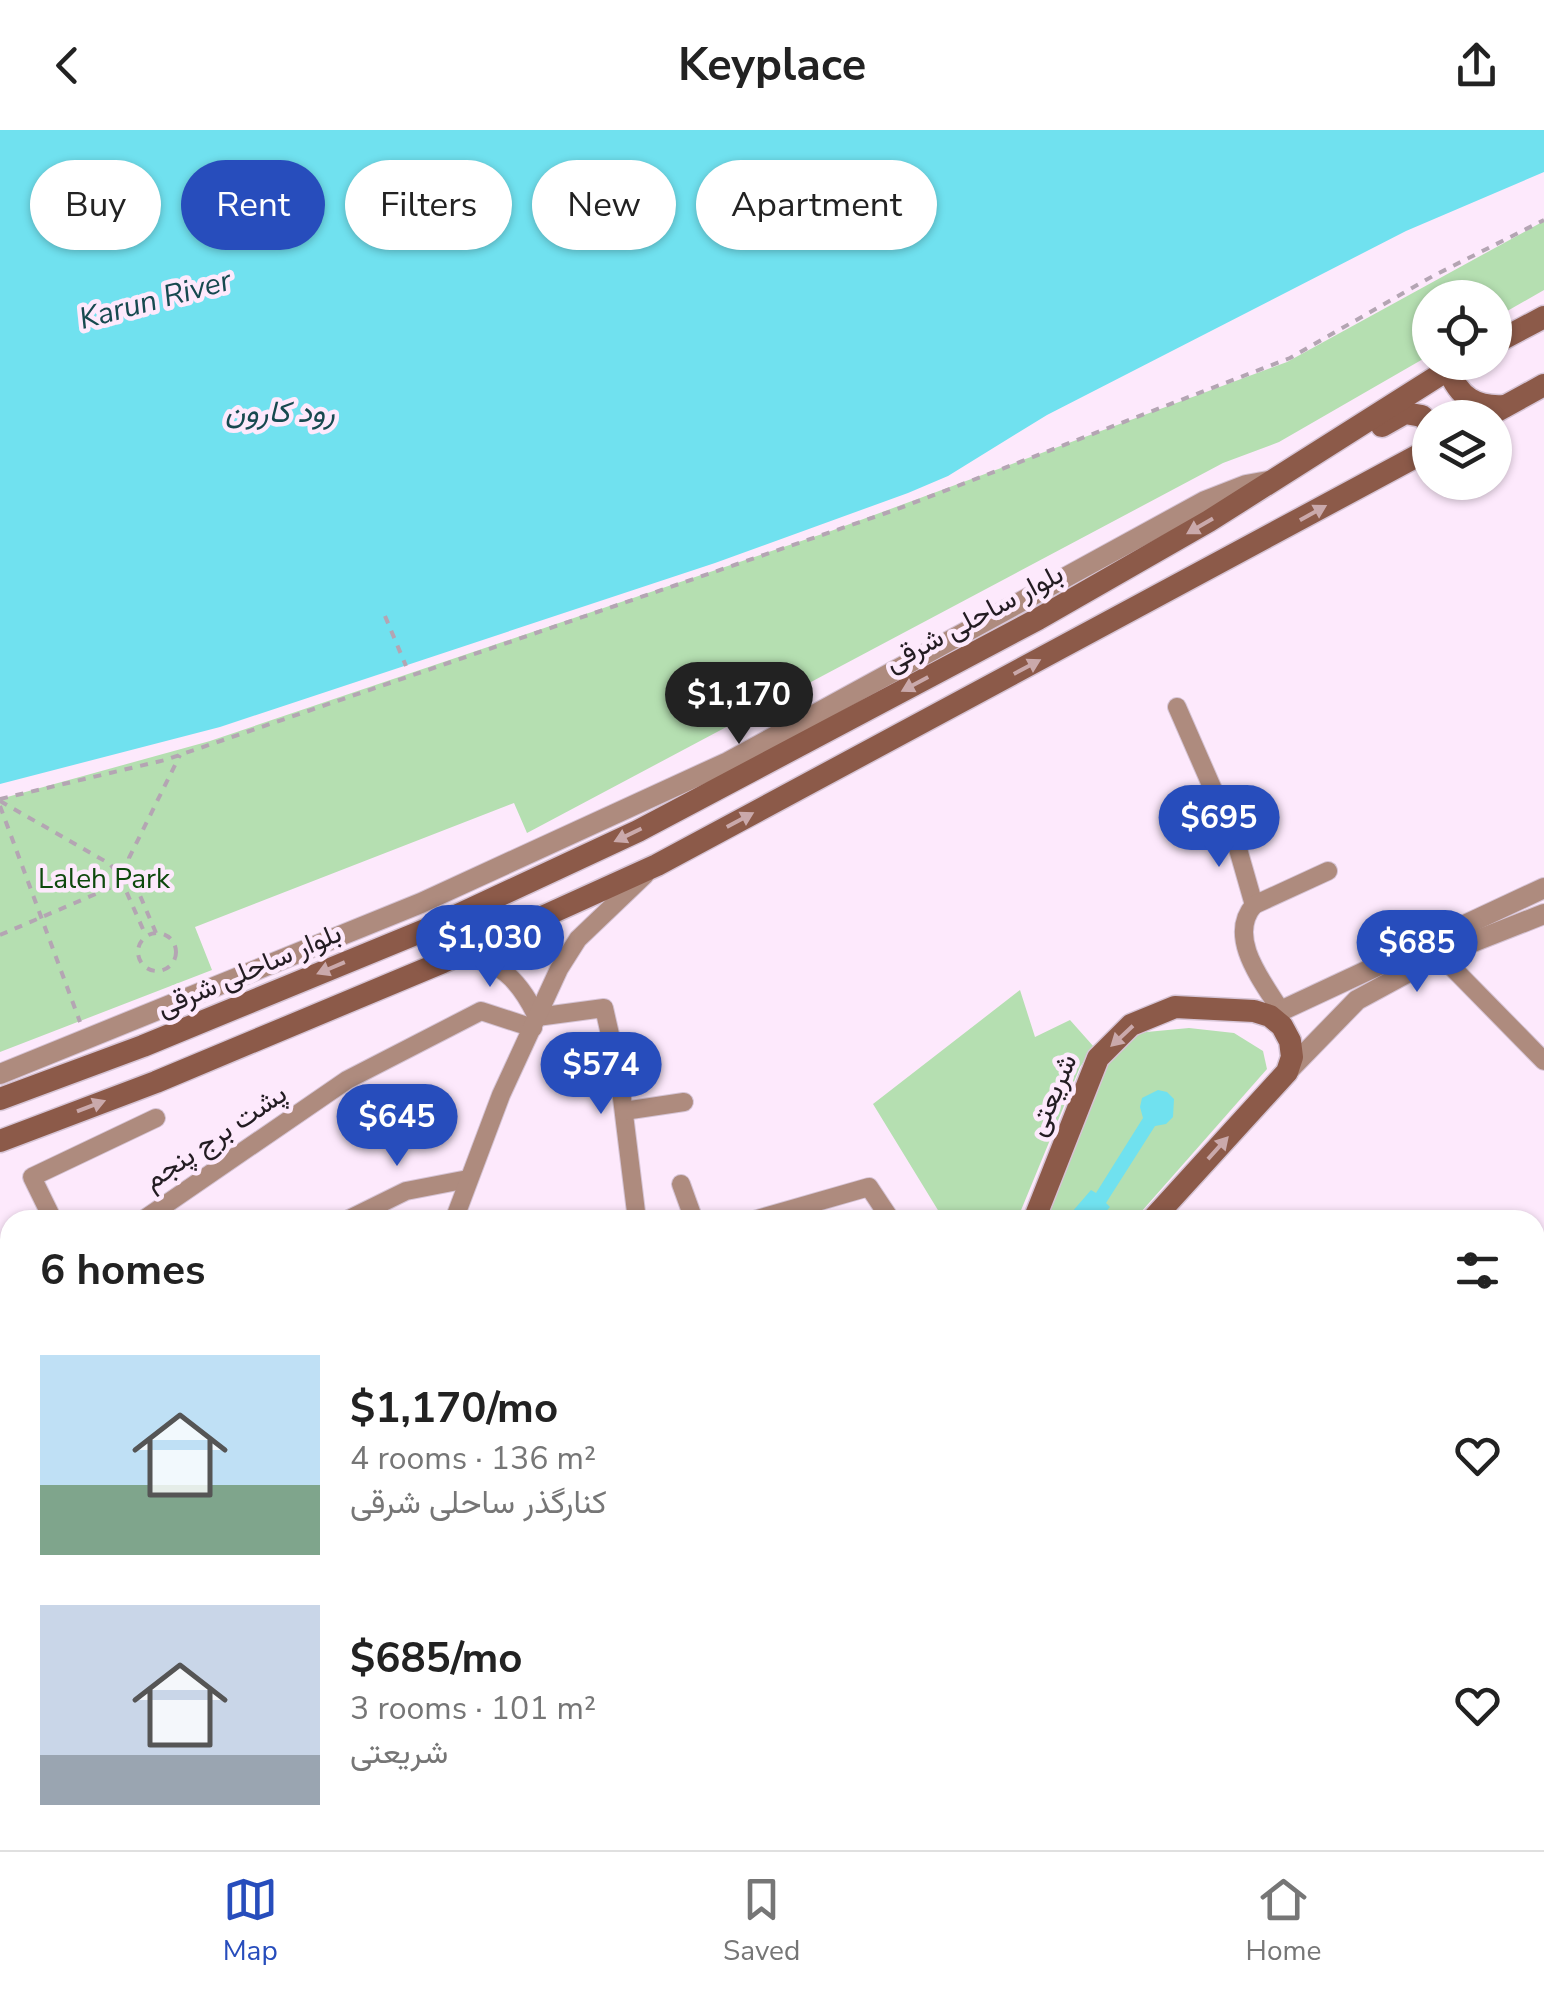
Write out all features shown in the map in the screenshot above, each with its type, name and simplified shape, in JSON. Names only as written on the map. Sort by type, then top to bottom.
[{"type":"main road","points":[[1512,334],[1544,316]]},
{"type":"main road","name":"بلوار ساحلی شرقی","points":[[0,1099],[144,1046],[430,928],[638,831],[1038,619],[1209,522],[1432,380]]},
{"type":"main road","points":[[1512,403],[1544,385]]},
{"type":"main road","points":[[1294,466],[1334,454],[1404,412],[1412,414]]},
{"type":"main road","points":[[0,1140],[156,1082],[442,962],[656,864],[1412,459]]},
{"type":"main road","name":"شریعتی","points":[[1038,1210],[1098,1058],[1132,1025],[1175,1007],[1276,1013]]},
{"type":"main road","points":[[1161,1210],[1287,1072],[1292,1057],[1290,1041],[1276,1013]]},
{"type":"street","points":[[0,1074],[421,904],[728,762],[1205,501],[1246,485],[1270,481]]},
{"type":"street","points":[[1177,707],[1236,842],[1254,905]]},
{"type":"street","points":[[532,850],[542,877]]},
{"type":"street","points":[[457,1210],[501,1096],[559,970],[578,939],[656,864]]},
{"type":"street","points":[[1328,871],[1254,905],[1246,914],[1244,939],[1276,1013],[1544,888]]},
{"type":"street","points":[[1287,1072],[1357,1000],[1440,955],[1544,914]]},
{"type":"street","points":[[1440,955],[1544,1061]]},
{"type":"street","points":[[442,962],[468,958],[493,964],[514,978],[535,1022]]},
{"type":"street","points":[[535,1022],[604,1008],[619,1074],[635,1210]]},
{"type":"street","name":"پشت برج پنجم","points":[[158,1210],[348,1080],[481,1010],[535,1022]]},
{"type":"street","points":[[624,1111],[684,1102]]},
{"type":"street","points":[[48,1210],[32,1177],[156,1118]]},
{"type":"street","points":[[367,1210],[406,1191],[468,1179]]},
{"type":"street","points":[[680,1184],[690,1210]]},
{"type":"street","points":[[814,1210],[869,1187],[884,1210]]},
{"type":"path","points":[[0,802],[181,754],[895,510],[1290,358],[1433,276],[1544,220]]},
{"type":"path","points":[[385,616],[406,666]]},
{"type":"path","points":[[156,933],[133,878],[129,858],[181,754]]},
{"type":"path","points":[[0,802],[110,864],[123,883],[146,936]]},
{"type":"path","points":[[0,802],[87,1040]]},
{"type":"path","points":[[0,935],[133,878]]},
{"type":"path","points":[[156,933],[174,943],[176,954],[173,964],[153,972],[143,966],[138,956],[139,945],[146,936],[156,933]]},
{"type":"green space","name":"Laleh Park","points":[[1544,221],[1544,290],[1512,308],[1512,280],[1436,280]]},
{"type":"green space","name":"Laleh Park","points":[[1412,293],[1412,365],[1279,442],[1223,463],[527,833],[514,803],[195,927],[212,970],[0,1052],[0,799],[210,741],[831,531],[1287,362]]},
{"type":"green space","points":[[1020,990],[1035,1037],[1070,1020],[1094,1047],[1080,1067],[1021,1210],[938,1210],[873,1104]]},
{"type":"green space","points":[[1189,1028],[1234,1033],[1263,1051],[1267,1069],[1143,1210],[1048,1210],[1104,1065],[1136,1033]]},
{"type":"water","name":"رود کارون","points":[[0,130],[1544,130],[1544,172],[1406,231],[1047,415],[948,476],[908,493],[715,563],[220,727],[0,784]]},
{"type":"water","points":[[1158,1090],[1167,1092],[1174,1099],[1173,1117],[1166,1124],[1155,1126],[1106,1203],[1110,1207],[1107,1210],[1074,1210],[1091,1190],[1096,1193],[1143,1118],[1142,1098]]},
{"type":"water label","name":"Karun River","points":[[155,300]]}]
